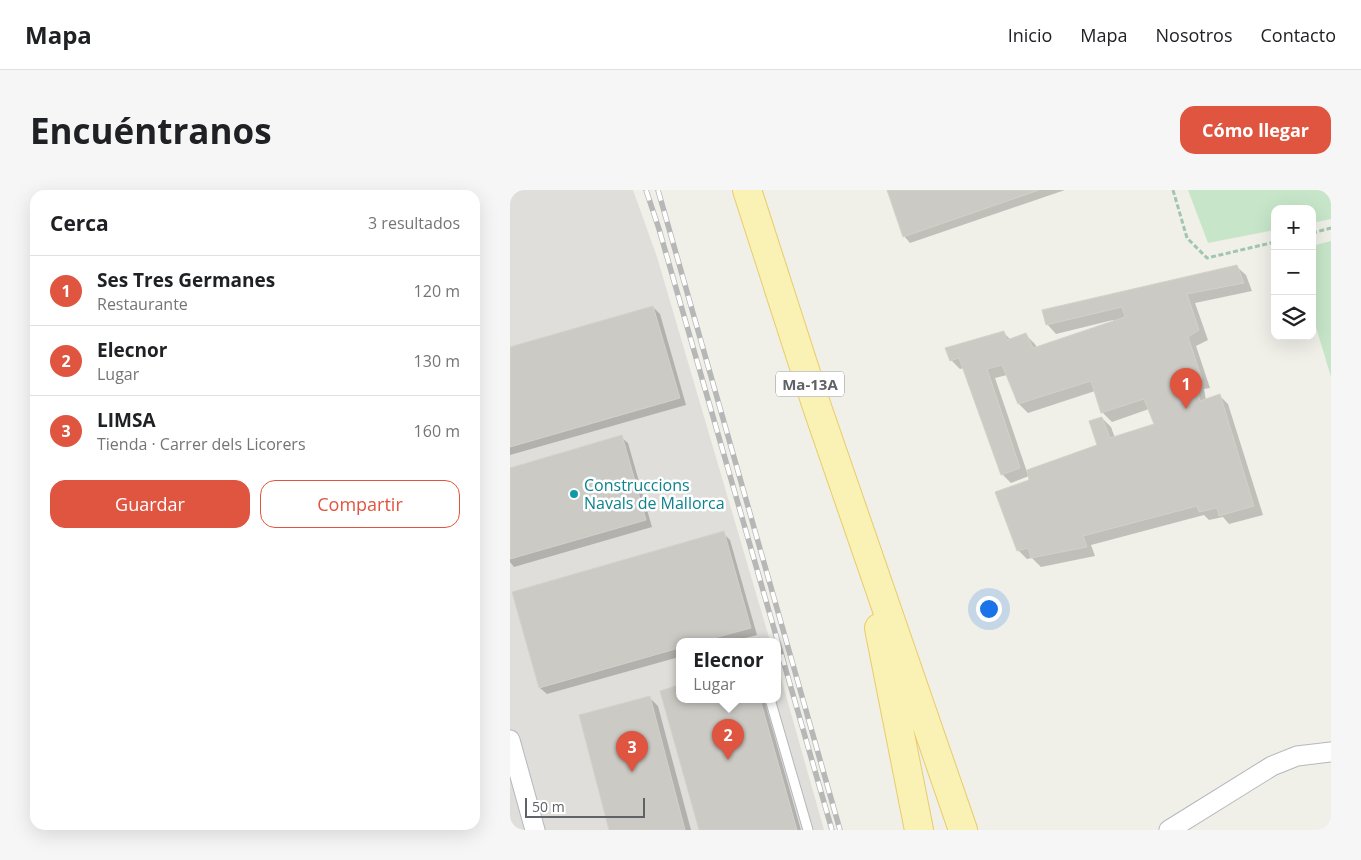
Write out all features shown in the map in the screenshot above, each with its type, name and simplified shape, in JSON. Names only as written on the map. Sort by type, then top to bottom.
[{"type":"main road","name":"Ma-13A","points":[[746,190],[813,394],[963,830]]},
{"type":"main road","points":[[877,576],[877,614],[919,830]]},
{"type":"street","points":[[510,740],[535,830]]},
{"type":"street","points":[[1169,830],[1272,766],[1297,756],[1331,752]]},
{"type":"lane","points":[[771,703],[808,830]]},
{"type":"path","points":[[1173,190],[1187,238],[1207,258],[1271,243]]},
{"type":"path","points":[[1316,232],[1331,228]]},
{"type":"shaded area","points":[[510,190],[633,190],[657,257],[769,638],[676,638],[676,703],[781,703],[781,678],[824,830],[510,830]]},
{"type":"green space","points":[[1188,190],[1331,190],[1331,219],[1316,222],[1316,205],[1271,205],[1271,231],[1208,243]]},
{"type":"green space","points":[[1331,241],[1331,377],[1316,327],[1316,245]]},
{"type":"building","points":[[887,190],[1039,190],[903,237]]},
{"type":"building","points":[[1237,265],[1244,283],[1187,294],[1199,330],[1188,337],[1202,379],[1195,380],[1200,401],[1220,394],[1254,506],[1219,516],[1217,508],[1199,512],[1197,506],[1083,536],[1087,547],[1031,558],[1028,548],[1017,551],[995,492],[1029,480],[1027,470],[1097,445],[1089,421],[1102,417],[1110,438],[1154,424],[1144,399],[1101,413],[1091,381],[1018,404],[1002,365],[987,369],[1020,468],[1001,475],[959,358],[950,361],[945,348],[1004,331],[1007,340],[1026,333],[1033,348],[1125,317],[1122,307],[1046,325],[1042,310]]},
{"type":"building","points":[[653,306],[680,398],[510,447],[510,347]]},
{"type":"building","name":"Construccions Navals de Mallorca","points":[[622,435],[646,520],[510,559],[510,468]]},
{"type":"building","points":[[724,531],[751,628],[714,638],[676,638],[676,649],[539,688],[512,592]]},
{"type":"building","points":[[676,686],[676,703],[761,703],[797,830],[699,830],[660,691]]},
{"type":"building","points":[[650,696],[685,830],[609,830],[579,715]]},
{"type":"railway","points":[[646,190],[659,229],[777,638]]},
{"type":"railway","points":[[658,190],[840,830]]},
{"type":"railway","points":[[781,653],[832,830]]},
{"type":"place","name":"Ses Tres Germanes","points":[[1186,409]]},
{"type":"place","name":"Construccions Navals de Mallorca","points":[[574,494]]},
{"type":"place","name":"Elecnor","points":[[728,760]]},
{"type":"place","name":"LIMSA","points":[[632,772]]}]
